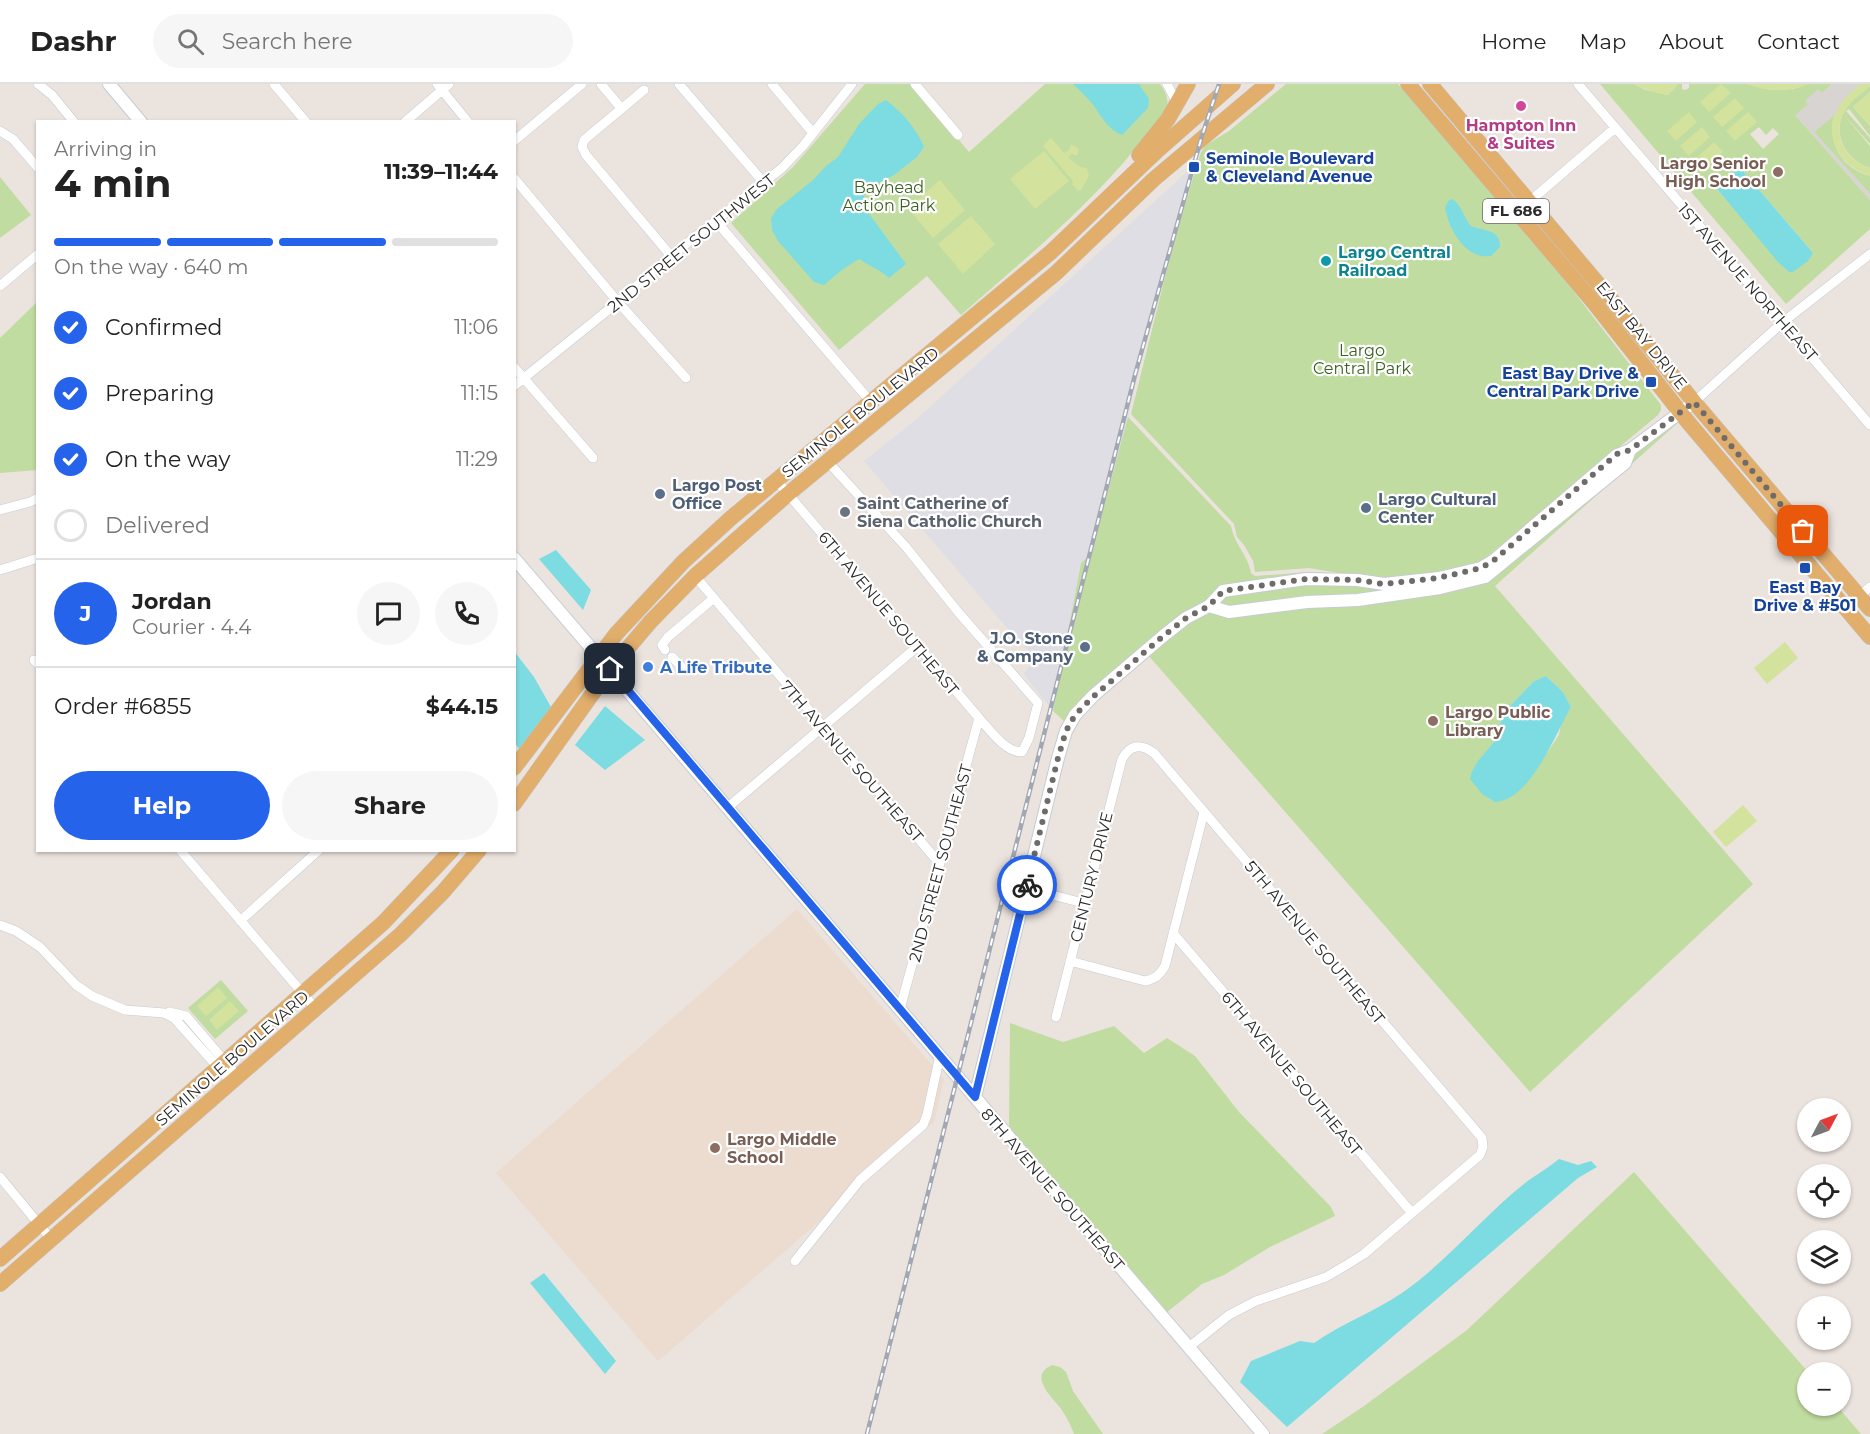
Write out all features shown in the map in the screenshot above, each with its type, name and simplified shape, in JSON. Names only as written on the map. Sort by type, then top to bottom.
[{"type":"main road","points":[[1117,189],[1121,176],[1151,142],[1174,110],[1188,84]]},
{"type":"main road","name":"SEMINOLE BOULEVARD","points":[[516,765],[598,655],[636,610],[683,562],[776,480],[1051,252],[1158,150],[1233,84]]},
{"type":"main road","name":"SEMINOLE BOULEVARD","points":[[516,801],[610,669],[651,621],[695,576],[788,495],[1056,273],[1154,179],[1267,84]]},
{"type":"main road","name":"EAST BAY DRIVE","points":[[1408,84],[1595,304],[1680,411],[1870,637]]},
{"type":"main road","name":"EAST BAY DRIVE","points":[[1430,84],[1694,402],[1865,592],[1870,609]]},
{"type":"main road","points":[[1092,213],[1105,227]]},
{"type":"main road","points":[[987,306],[999,321]]},
{"type":"main road","points":[[871,402],[882,418]]},
{"type":"main road","name":"SEMINOLE BOULEVARD","points":[[0,1259],[383,923],[450,852]]},
{"type":"main road","name":"SEMINOLE BOULEVARD","points":[[0,1284],[317,1010],[420,916],[477,852]]},
{"type":"street","points":[[38,84],[52,95],[72,120]]},
{"type":"street","points":[[109,84],[139,120]]},
{"type":"street","points":[[274,84],[304,120]]},
{"type":"street","points":[[516,139],[582,84]]},
{"type":"street","points":[[601,84],[621,108]]},
{"type":"street","points":[[679,84],[764,183]]},
{"type":"street","points":[[772,84],[813,133]]},
{"type":"street","name":"2ND STREET SOUTHWEST","points":[[516,384],[794,157],[852,84]]},
{"type":"street","points":[[915,84],[958,135]]},
{"type":"street","points":[[1167,84],[1175,99],[1174,110]]},
{"type":"street","name":"1ST AVENUE NORTHEAST","points":[[1578,84],[1870,424]]},
{"type":"street","points":[[407,120],[443,86],[467,120]]},
{"type":"street","points":[[644,90],[584,140],[582,147],[586,155],[671,256]]},
{"type":"street","points":[[1529,202],[1615,128]]},
{"type":"street","points":[[0,130],[13,139],[36,166]]},
{"type":"street","points":[[516,180],[618,302],[686,378]]},
{"type":"street","points":[[716,221],[871,402]]},
{"type":"street","points":[[975,1097],[1066,731],[1075,715],[1094,696],[1162,637],[1186,618],[1209,606],[1223,591],[1251,585],[1306,579],[1357,580],[1384,584],[1438,578],[1481,568],[1493,561],[1617,454],[1630,450],[1694,402],[1783,322],[1870,254]]},
{"type":"street","points":[[0,286],[36,256]]},
{"type":"street","points":[[516,369],[593,458]]},
{"type":"street","points":[[1209,606],[1229,612],[1307,602],[1358,600],[1440,588],[1485,577],[1625,463],[1630,450]]},
{"type":"street","name":"6TH AVENUE SOUTHEAST","points":[[776,480],[979,718],[1004,744],[1016,752],[1022,752],[1029,738],[1038,703],[958,612],[906,548],[828,462]]},
{"type":"street","points":[[0,510],[36,499]]},
{"type":"street","points":[[0,570],[36,559]]},
{"type":"street","name":"8TH AVENUE SOUTHEAST","points":[[516,560],[1263,1434]]},
{"type":"street","name":"7TH AVENUE SOUTHEAST","points":[[695,576],[940,864]]},
{"type":"street","points":[[1846,608],[1865,592]]},
{"type":"street","points":[[681,666],[662,645],[668,637],[714,598]]},
{"type":"street","points":[[727,808],[917,647]]},
{"type":"street","name":"2ND STREET SOUTHEAST","points":[[900,1009],[979,718]]},
{"type":"street","name":"5TH AVENUE SOUTHEAST","points":[[1137,745],[1146,747],[1154,753],[1482,1138],[1483,1147],[1480,1155],[1412,1213]]},
{"type":"street","name":"CENTURY DRIVE","points":[[1056,1017],[1083,903],[1122,759],[1127,750],[1137,745]]},
{"type":"street","points":[[1070,961],[1145,981],[1152,980],[1159,975],[1165,966],[1204,812]]},
{"type":"street","points":[[182,852],[317,1010]]},
{"type":"street","points":[[240,921],[317,852]]},
{"type":"street","points":[[1026,888],[1083,903]]},
{"type":"street","points":[[0,925],[16,931],[40,947],[76,985],[92,996],[125,1010],[176,1012],[186,1016],[235,1081]]},
{"type":"street","name":"6TH AVENUE SOUTHEAST","points":[[1173,933],[1412,1213]]},
{"type":"street","points":[[795,1261],[860,1180],[923,1125],[940,1055]]},
{"type":"street","points":[[0,1177],[51,1239]]},
{"type":"street","points":[[1189,1347],[1229,1315],[1256,1301],[1326,1277],[1348,1264],[1412,1213]]},
{"type":"shaded area","points":[[1832,84],[1860,84],[1843,100],[1834,116],[1814,132],[1870,194],[1870,200],[1795,115],[1807,105],[1806,100],[1818,89],[1822,93]]},
{"type":"shaded area","points":[[1190,169],[1091,554],[1081,563],[1053,711],[1024,674],[1035,658],[864,461],[918,418]]},
{"type":"shaded area","name":"Largo Middle School","points":[[797,909],[944,1079],[934,1122],[658,1361],[496,1173]]},
{"type":"green space","name":"Bayhead Action Park","points":[[865,84],[911,84],[969,152],[1045,84],[1160,84],[1166,94],[1167,103],[1153,129],[1094,194],[1051,236],[961,315],[927,276],[839,350],[731,223],[793,167]]},
{"type":"green space","name":"Largo Central Park","points":[[1286,84],[1398,84],[1571,288],[1661,405],[1658,415],[1477,565],[1408,579],[1375,579],[1309,568],[1255,572],[1253,561],[1237,537],[1234,524],[1131,414],[1175,237],[1201,152],[1206,145],[1229,131]]},
{"type":"green space","name":"Largo Senior High School","points":[[1600,84],[1634,84],[1646,90],[1668,95],[1678,84],[1682,84],[1682,89],[1685,90],[1689,88],[1689,84],[1747,84],[1779,90],[1809,84],[1832,84],[1822,93],[1818,90],[1806,100],[1808,105],[1796,116],[1870,200],[1870,229],[1786,304]],"holes":[[[1759,127],[1766,135],[1773,128],[1779,134],[1763,149],[1750,134]],[[1742,170],[1813,253],[1789,272],[1718,190],[1718,186],[1731,173]]]},
{"type":"green space","points":[[1634,84],[1678,84],[1668,95]]},
{"type":"green space","points":[[1721,84],[1731,93],[1709,112],[1700,102]]},
{"type":"green space","points":[[1747,84],[1809,84],[1778,90]]},
{"type":"green space","points":[[1860,84],[1870,84],[1870,86],[1846,109],[1839,127],[1847,152],[1853,159],[1870,168],[1870,176],[1850,166],[1837,150],[1833,140],[1833,119],[1837,108]]},
{"type":"green space","points":[[1870,86],[1870,92],[1853,107],[1870,126],[1870,136],[1849,109],[1846,111],[1870,138],[1870,144],[1844,115],[1870,146],[1870,168],[1854,159],[1848,152],[1840,137],[1840,128],[1841,119],[1847,106]]},
{"type":"green space","points":[[1870,92],[1870,126],[1853,107]]},
{"type":"green space","points":[[1735,98],[1744,108],[1722,127],[1713,117]]},
{"type":"green space","points":[[1689,112],[1697,122],[1676,141],[1667,131]]},
{"type":"green space","points":[[1748,112],[1757,122],[1735,141],[1726,131]]},
{"type":"green space","points":[[1834,116],[1835,146],[1839,154],[1852,167],[1870,176],[1870,194],[1814,132]]},
{"type":"green space","points":[[1702,127],[1710,137],[1689,156],[1680,146]]},
{"type":"green space","points":[[1051,138],[1064,153],[1069,150],[1071,144],[1079,149],[1077,156],[1072,154],[1068,157],[1080,167],[1087,168],[1089,176],[1081,190],[1078,191],[1072,184],[1073,181],[1043,146]]},
{"type":"green space","points":[[1714,142],[1723,152],[1702,171],[1693,161]]},
{"type":"green space","points":[[1044,151],[1069,181],[1035,209],[1010,179]]},
{"type":"green space","points":[[0,177],[31,215],[0,238]]},
{"type":"green space","points":[[940,180],[965,210],[933,238],[908,208]]},
{"type":"green space","points":[[971,216],[995,244],[963,274],[938,244]]},
{"type":"green space","points":[[36,303],[36,470],[0,473],[0,338]]},
{"type":"green space","points":[[1128,417],[1231,526],[1251,573],[1255,576],[1309,572],[1325,575],[1299,575],[1223,587],[1066,723],[1053,711],[1081,563],[1091,554]]},
{"type":"green space","points":[[1681,420],[1495,586],[1753,884],[1530,1092],[1148,655],[1189,622],[1208,612],[1227,616],[1498,574],[1658,433]],"holes":[[[1546,676],[1563,692],[1571,707],[1561,723],[1559,735],[1530,778],[1491,800],[1476,787],[1472,771],[1493,743],[1504,712],[1534,681]]]},
{"type":"green space","points":[[1305,583],[1428,583],[1376,592],[1230,607],[1217,604],[1225,595]]},
{"type":"green space","points":[[1785,642],[1798,658],[1767,684],[1754,668]]},
{"type":"green space","points":[[1743,805],[1757,821],[1726,847],[1713,832]]},
{"type":"green space","points":[[221,980],[248,1011],[215,1039],[188,1008]]},
{"type":"green space","points":[[218,987],[227,998],[206,1016],[197,1006]]},
{"type":"green space","points":[[230,1001],[239,1011],[217,1030],[209,1020]]},
{"type":"green space","points":[[1010,1023],[1063,1042],[1114,1026],[1144,1053],[1167,1038],[1195,1056],[1239,1112],[1331,1207],[1335,1216],[1270,1247],[1224,1275],[1202,1284],[1166,1313],[1009,1130]]},
{"type":"green space","points":[[1634,1172],[1799,1362],[1797,1362],[1797,1416],[1846,1416],[1861,1434],[1322,1434],[1467,1330]]},
{"type":"green space","points":[[1052,1365],[1066,1372],[1073,1391],[1103,1434],[1074,1434],[1065,1415],[1042,1382],[1045,1370]]},
{"type":"water","points":[[1073,84],[1139,84],[1149,99],[1148,108],[1122,135],[1109,126],[1092,103]]},
{"type":"water","points":[[886,100],[908,121],[924,147],[917,157],[894,175],[869,188],[864,196],[864,207],[906,264],[889,278],[859,259],[824,285],[814,282],[778,241],[772,230],[771,218],[777,209],[838,157],[859,124],[878,104]]},
{"type":"water","points":[[1742,170],[1813,253],[1808,261],[1793,272],[1789,272],[1778,262],[1718,190],[1718,186],[1731,173]]},
{"type":"water","points":[[1452,199],[1458,204],[1471,226],[1498,237],[1500,247],[1491,256],[1474,253],[1460,242],[1450,225],[1445,208]]},
{"type":"water","points":[[556,550],[591,590],[583,610],[539,559]]},
{"type":"water","points":[[516,654],[534,677],[551,707],[520,750],[516,744]]},
{"type":"water","points":[[1546,676],[1563,692],[1571,707],[1531,778],[1520,790],[1508,798],[1495,802],[1482,794],[1470,779],[1472,771],[1493,743],[1504,712],[1534,681]]},
{"type":"water","points":[[605,706],[645,740],[605,770],[575,745]]},
{"type":"water","points":[[1559,1159],[1578,1165],[1591,1161],[1597,1167],[1578,1178],[1287,1427],[1240,1382],[1251,1361],[1300,1341],[1314,1343],[1402,1293],[1435,1267],[1529,1180]]},
{"type":"water","points":[[544,1273],[616,1361],[605,1374],[530,1283]]},
{"type":"railway","points":[[867,1434],[1135,375],[1201,139],[1219,84]]},
{"type":"way so far","points":[[1027,885],[1058,758],[1066,731],[1075,715],[1162,637],[1186,618],[1209,606],[1223,591],[1251,585],[1306,579],[1357,580],[1384,584],[1438,578],[1481,568],[1493,561],[1617,454],[1630,450],[1694,402],[1803,531]]},
{"type":"place","name":"Hampton Inn & Suites","points":[[1521,106]]},
{"type":"place","name":"Seminole Boulevard & Cleveland Avenue","points":[[1194,167]]},
{"type":"place","name":"Largo Senior High School","points":[[1778,172]]},
{"type":"place","name":"Largo Central Railroad","points":[[1326,261]]},
{"type":"place","name":"East Bay Drive & Central Park Drive","points":[[1651,382]]},
{"type":"place","name":"Largo Post Office","points":[[660,494]]},
{"type":"place","name":"Largo Cultural Center","points":[[1366,508]]},
{"type":"place","name":"Saint Catherine of Siena Catholic Church","points":[[845,512]]},
{"type":"place","name":"East Bay Drive & #501","points":[[1805,568]]},
{"type":"place","name":"J.O. Stone & Company","points":[[1085,647]]},
{"type":"place","name":"A Life Tribute","points":[[648,667]]},
{"type":"place","name":"Largo Public Library","points":[[1433,721]]},
{"type":"place","name":"Largo Middle School","points":[[715,1148]]},
{"type":"route","points":[[610,669],[975,1097],[1027,885]]}]
